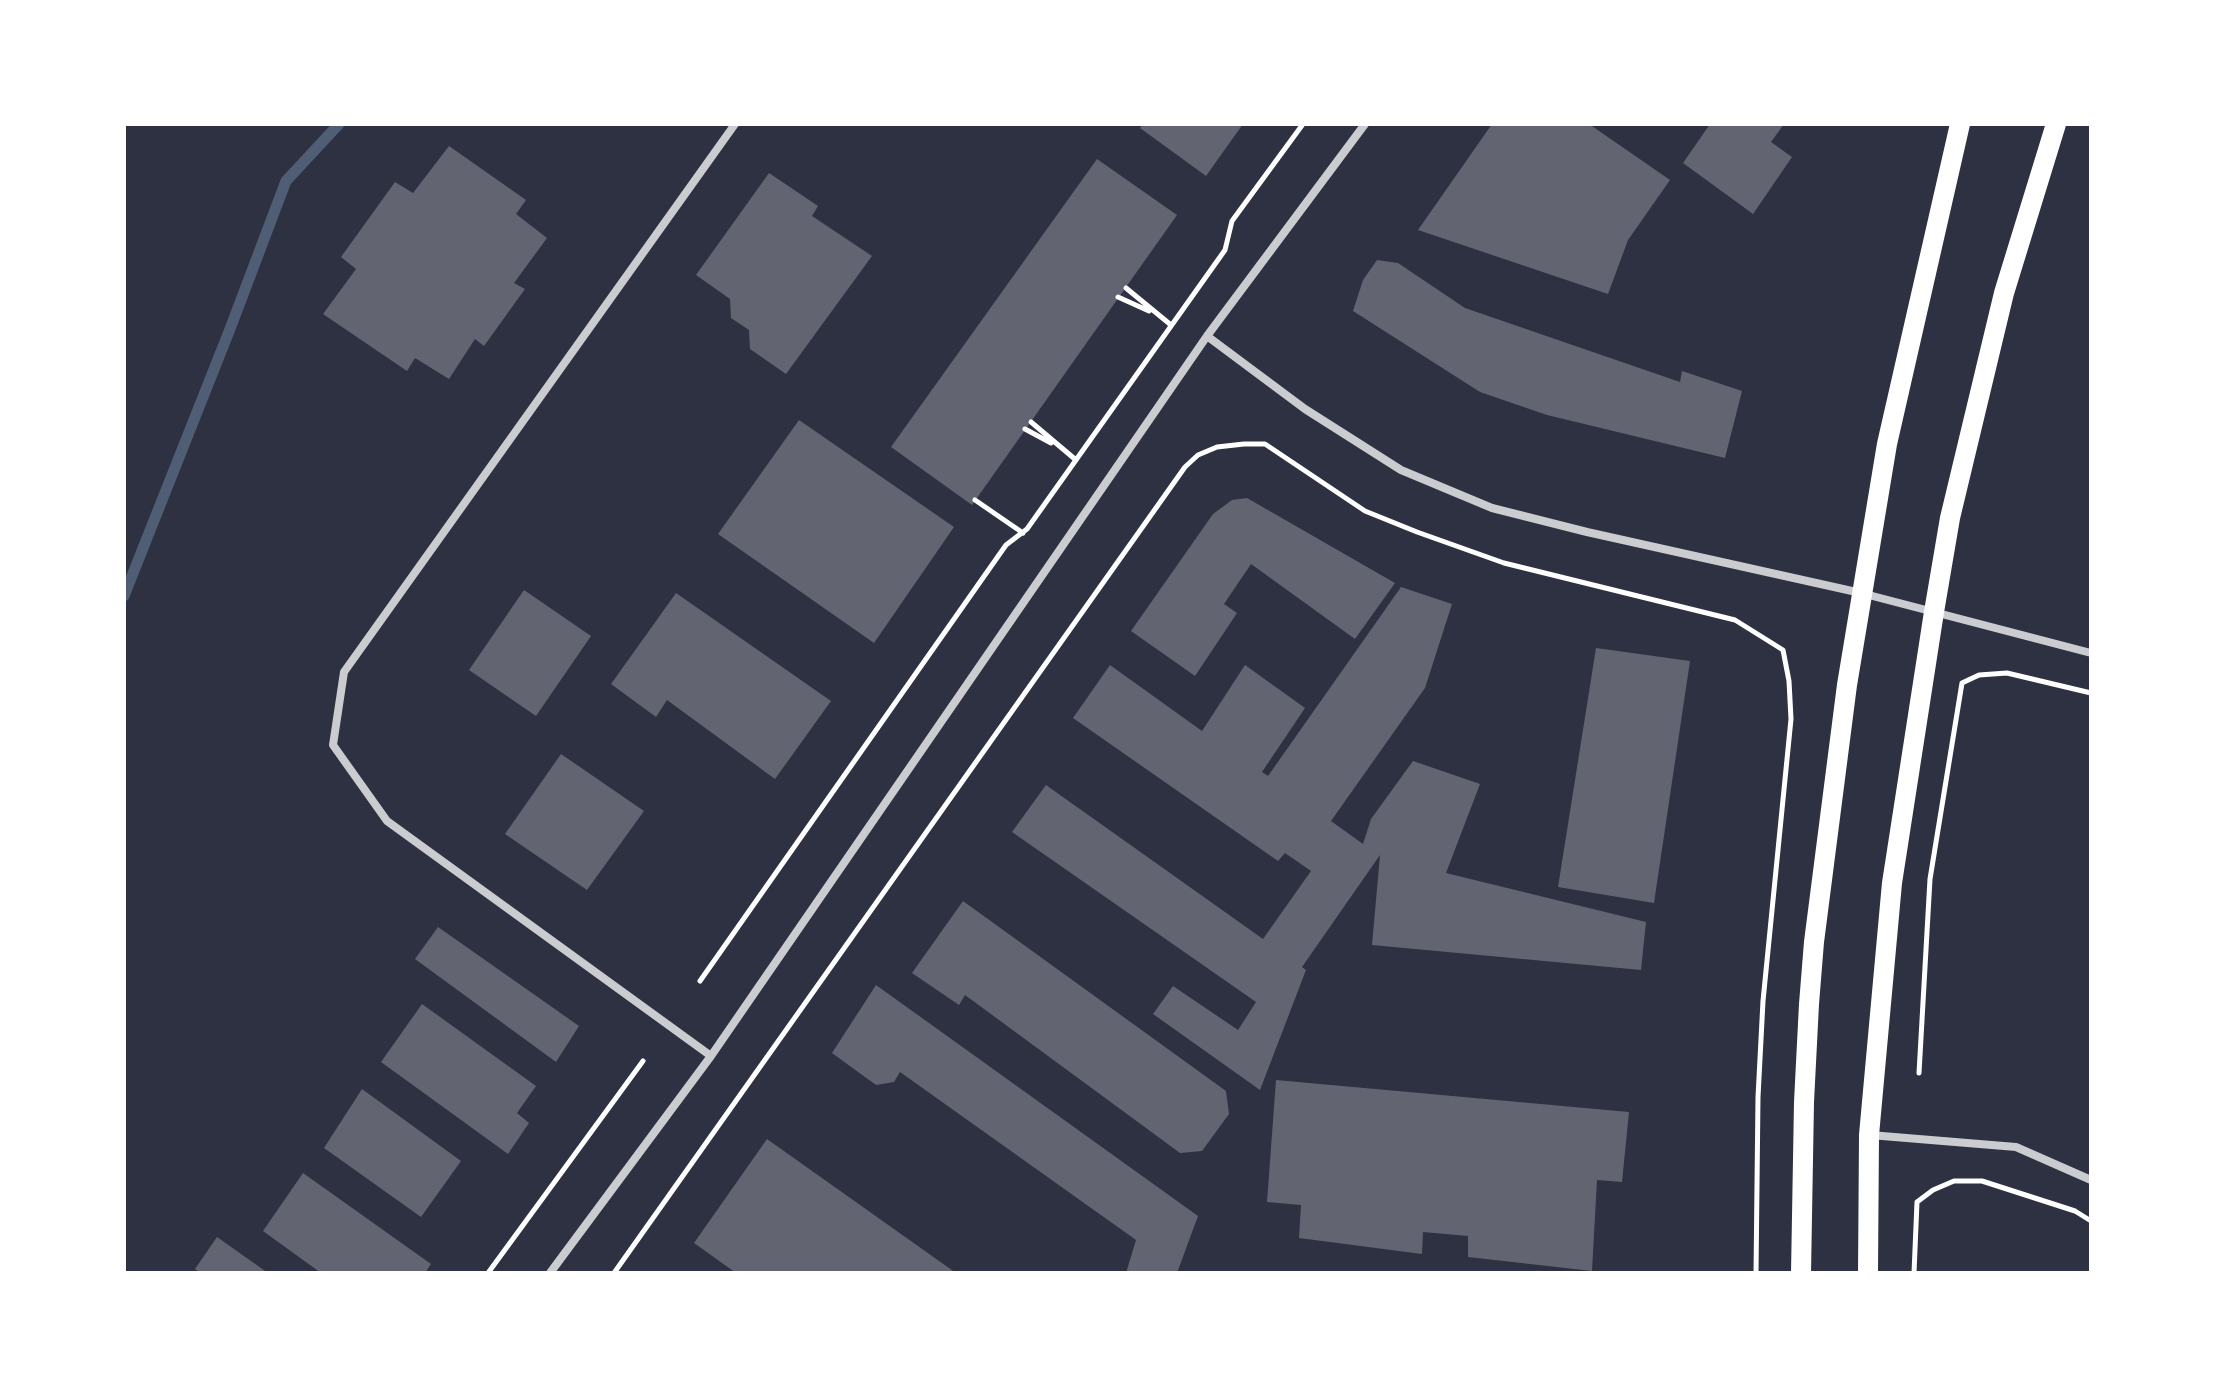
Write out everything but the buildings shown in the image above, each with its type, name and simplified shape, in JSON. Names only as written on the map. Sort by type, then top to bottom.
[{"type":"main road","points":[[1801,1273],[1804,1102],[1814,942],[1847,685],[1887,444],[1960,124]]},
{"type":"main road","points":[[1868,1273],[1869,1135],[1892,883],[1934,612],[1950,518],[2004,293],[2056,124]]},
{"type":"street","points":[[711,1056],[387,821],[333,745],[344,672],[735,124]]},
{"type":"street","points":[[550,1273],[711,1056],[1207,336],[1365,124]]},
{"type":"street","points":[[1207,336],[1305,409],[1401,470],[1477,503],[1587,532],[1861,593],[2091,653]]},
{"type":"street","points":[[1869,1135],[2016,1147],[2091,1180]]},
{"type":"path","points":[[700,981],[1006,545],[1023,533],[1225,250],[1232,221],[1303,124]]},
{"type":"path","points":[[1126,288],[1171,325]]},
{"type":"path","points":[[1118,297],[1154,313]]},
{"type":"path","points":[[1031,422],[1076,460]]},
{"type":"path","points":[[1025,429],[1059,447]]},
{"type":"path","points":[[614,1273],[1185,467],[1198,455],[1217,447],[1244,444],[1265,444],[1365,511],[1417,532],[1504,563],[1735,620],[1783,650],[1791,719],[1763,1001],[1758,1097],[1756,1273]]},
{"type":"path","points":[[975,500],[1023,533]]},
{"type":"path","points":[[1919,1073],[1930,879],[1962,683],[1979,675],[2007,673],[2091,693]]},
{"type":"path","points":[[488,1273],[643,1061]]},
{"type":"path","points":[[1914,1273],[1917,1202],[1933,1190],[1954,1181],[1982,1181],[2075,1211],[2091,1221]]},
{"type":"waterway","points":[[124,596],[286,181],[339,124]]}]
